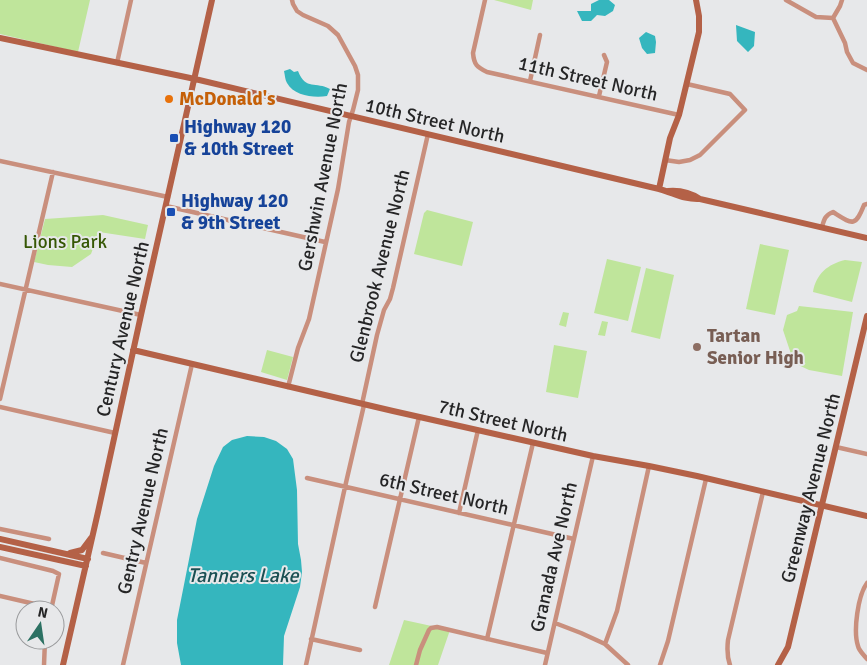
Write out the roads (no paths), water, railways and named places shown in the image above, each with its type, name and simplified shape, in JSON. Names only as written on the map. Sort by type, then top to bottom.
[{"type":"main road","name":"Century Avenue North","points":[[63,665],[212,0]]},
{"type":"main road","points":[[659,189],[670,138],[679,115],[699,32],[696,0]]},
{"type":"main road","name":"10th Street North","points":[[0,38],[195,79],[659,189],[684,192],[700,199],[867,238]]},
{"type":"main road","name":"Greenway Avenue North","points":[[778,665],[788,646],[867,316]]},
{"type":"main road","name":"7th Street North","points":[[133,350],[533,443],[706,478],[867,516]]},
{"type":"main road","points":[[64,554],[76,553],[82,550],[93,535]]},
{"type":"main road","points":[[0,539],[64,554],[87,562]]},
{"type":"main road","points":[[0,547],[69,562],[87,562]]},
{"type":"main road","points":[[69,562],[78,569],[83,578]]},
{"type":"street","points":[[117,63],[130,0]]},
{"type":"street","name":"Gershwin Avenue North","points":[[288,387],[298,348],[309,319],[338,189],[349,122],[358,90],[358,75],[355,66],[338,35],[328,26],[297,11],[292,0]]},
{"type":"street","name":"11th Street North","points":[[485,0],[473,53],[474,62],[478,67],[491,73],[679,115]]},
{"type":"street","points":[[786,0],[816,17],[833,18]]},
{"type":"street","points":[[833,18],[842,0]]},
{"type":"street","points":[[833,18],[854,64],[867,70]]},
{"type":"street","points":[[530,81],[540,35]]},
{"type":"street","points":[[599,96],[607,62],[604,55]]},
{"type":"street","points":[[665,160],[679,162],[690,160],[700,155],[745,110],[730,94],[686,84]]},
{"type":"street","name":"Glenbrook Avenue North","points":[[306,665],[377,335],[393,288],[428,134]]},
{"type":"street","points":[[0,161],[168,197]]},
{"type":"street","points":[[0,399],[53,172]]},
{"type":"street","points":[[822,227],[825,218],[833,212],[847,221],[855,221],[858,219],[864,205],[867,204]]},
{"type":"street","points":[[166,206],[325,242]]},
{"type":"street","points":[[0,284],[141,315]]},
{"type":"street","name":"Gentry Avenue North","points":[[123,665],[192,364]]},
{"type":"street","points":[[0,407],[115,433]]},
{"type":"street","points":[[375,607],[420,417]]},
{"type":"street","points":[[459,513],[478,430]]},
{"type":"street","points":[[487,639],[533,443]]},
{"type":"street","points":[[836,447],[867,454]]},
{"type":"street","name":"Granada Ave North","points":[[545,665],[593,456]]},
{"type":"street","points":[[605,644],[616,611],[649,466]]},
{"type":"street","name":"6th Street North","points":[[307,478],[574,539]]},
{"type":"street","points":[[660,665],[668,641],[706,478]]},
{"type":"street","points":[[730,665],[727,650],[728,640],[763,492]]},
{"type":"street","points":[[0,528],[49,539]]},
{"type":"street","points":[[103,554],[146,563]]},
{"type":"street","points":[[0,558],[59,574],[54,600]]},
{"type":"street","points":[[867,583],[863,589],[855,633],[858,648],[867,659]]},
{"type":"street","points":[[0,596],[16,600]]},
{"type":"street","points":[[555,623],[605,644],[628,665]]},
{"type":"street","points":[[416,665],[429,630],[438,627],[547,653]]},
{"type":"street","points":[[311,639],[360,650]]},
{"type":"street","points":[[44,665],[45,650]]},
{"type":"water","points":[[599,0],[609,0],[615,5],[613,11],[605,16],[597,15],[591,21],[582,21],[577,11],[591,11],[591,4]]},
{"type":"water","points":[[736,25],[755,32],[754,46],[748,52],[737,41]]},
{"type":"water","points":[[646,32],[655,36],[655,53],[647,54],[642,48],[639,38]]},
{"type":"water","points":[[290,69],[294,72],[298,71],[304,81],[308,83],[330,89],[327,96],[316,97],[294,91],[285,79],[284,71]]},
{"type":"water","name":"Tanners Lake","points":[[247,436],[264,437],[276,441],[287,449],[293,459],[297,490],[298,544],[302,572],[300,587],[284,636],[283,665],[181,665],[177,643],[177,620],[197,519],[214,466],[223,447],[232,440]]},
{"type":"place","name":"McDonald's","points":[[169,99]]},
{"type":"place","name":"Highway 120 & 10th Street","points":[[174,138]]},
{"type":"place","name":"Highway 120 & 9th Street","points":[[171,212]]},
{"type":"place","name":"Tartan Senior High","points":[[697,347]]},
{"type":"park label","name":"Lions Park","points":[[65,242]]}]
